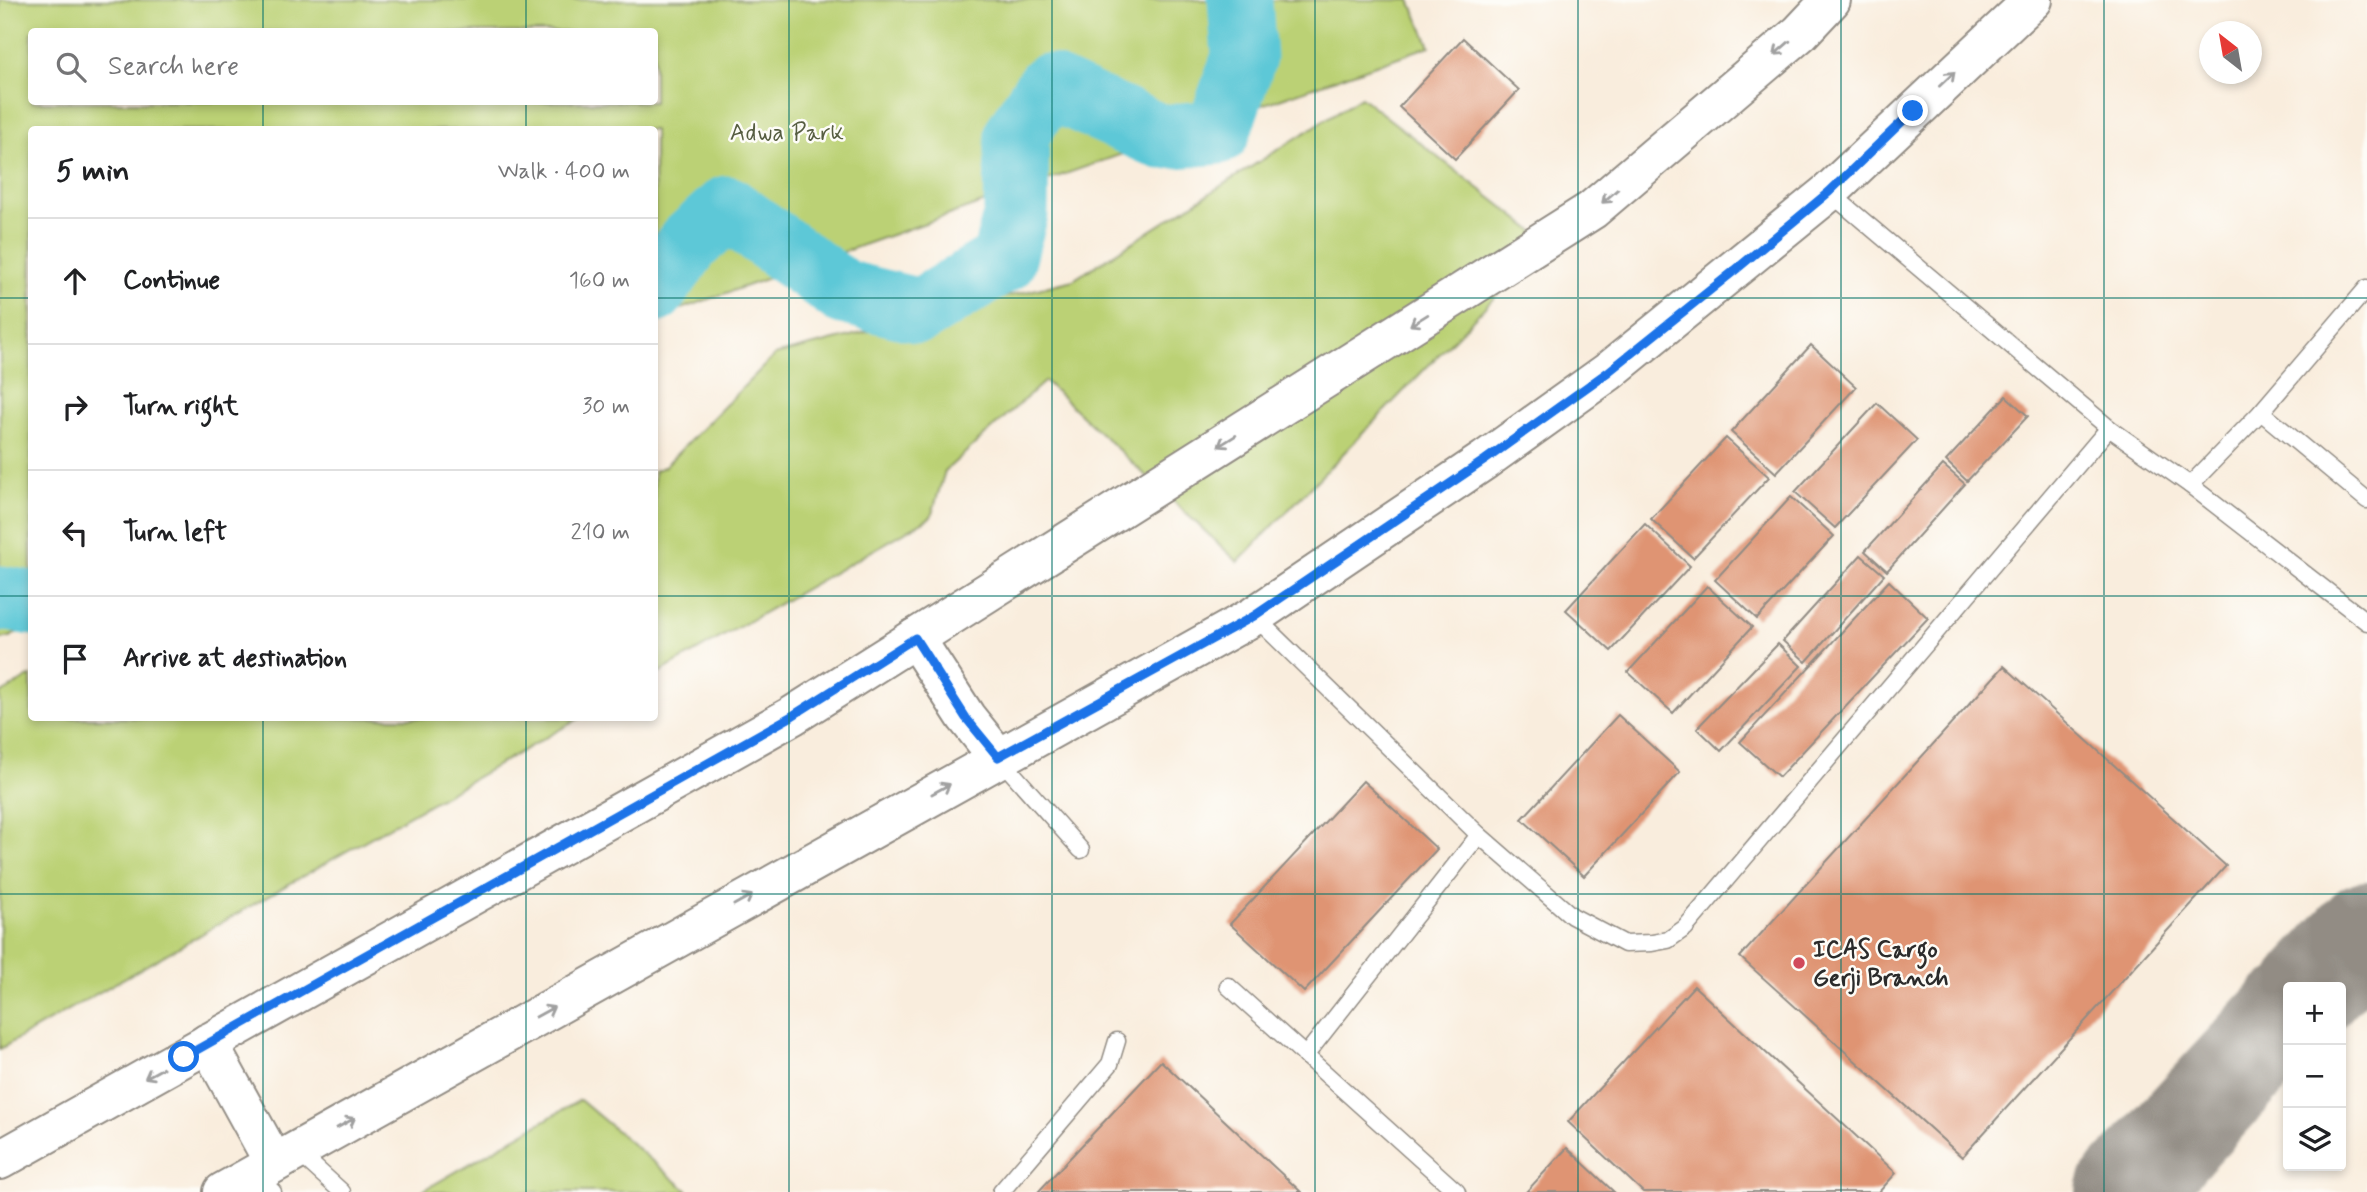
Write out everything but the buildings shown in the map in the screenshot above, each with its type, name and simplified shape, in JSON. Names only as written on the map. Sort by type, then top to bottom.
[{"type":"main road","points":[[0,1160],[792,716],[1592,211],[1800,33],[1831,0]]},
{"type":"main road","points":[[208,1043],[264,1174],[998,757],[1254,616],[1485,460],[1608,372],[1829,192],[2033,0]]},
{"type":"main road","points":[[915,638],[966,718],[998,757]]},
{"type":"lane","points":[[1829,192],[2109,428],[2190,485],[2367,622]]},
{"type":"lane","points":[[2190,485],[2261,412],[2367,288]]},
{"type":"lane","points":[[2261,412],[2367,500]]},
{"type":"lane","points":[[1254,616],[1479,835],[1572,916],[1625,944],[1668,940],[1685,928],[2109,428]]},
{"type":"lane","points":[[998,757],[1081,850]]},
{"type":"lane","points":[[1305,1056],[1479,835]]},
{"type":"lane","points":[[1228,986],[1457,1192]]},
{"type":"lane","points":[[1002,1192],[1110,1063],[1117,1041]]},
{"type":"lane","points":[[264,1174],[342,1192]]},
{"type":"green space","name":"Adwa Park","points":[[0,0],[1410,0],[1430,46],[658,317],[658,126],[28,126],[28,626],[10,637],[0,639]]},
{"type":"green space","points":[[1361,97],[1548,242],[1238,562],[1045,381],[945,471],[931,517],[658,673],[658,469],[664,467],[775,355],[1073,280]]},
{"type":"green space","points":[[28,678],[28,721],[575,721],[0,1049],[0,694]]},
{"type":"green space","points":[[580,1100],[689,1192],[421,1192]]},
{"type":"waterway","points":[[658,286],[689,243],[727,208],[843,292],[920,311],[1003,261],[1016,213],[1017,134],[1048,86],[1161,137],[1218,132],[1244,57],[1240,0]]},
{"type":"waterway","points":[[0,598],[28,602]]},
{"type":"taxiway","points":[[2319,982],[2367,930]]},
{"type":"taxiway","points":[[2125,1192],[2283,1020]]},
{"type":"place","name":"ICAS Cargo Gerji Branch","points":[[1799,963]]},
{"type":"route","points":[[184,1057],[792,716],[915,638],[966,718],[998,757],[1254,616],[1485,460],[1608,372],[1739,267],[1829,192],[1913,111]]}]
